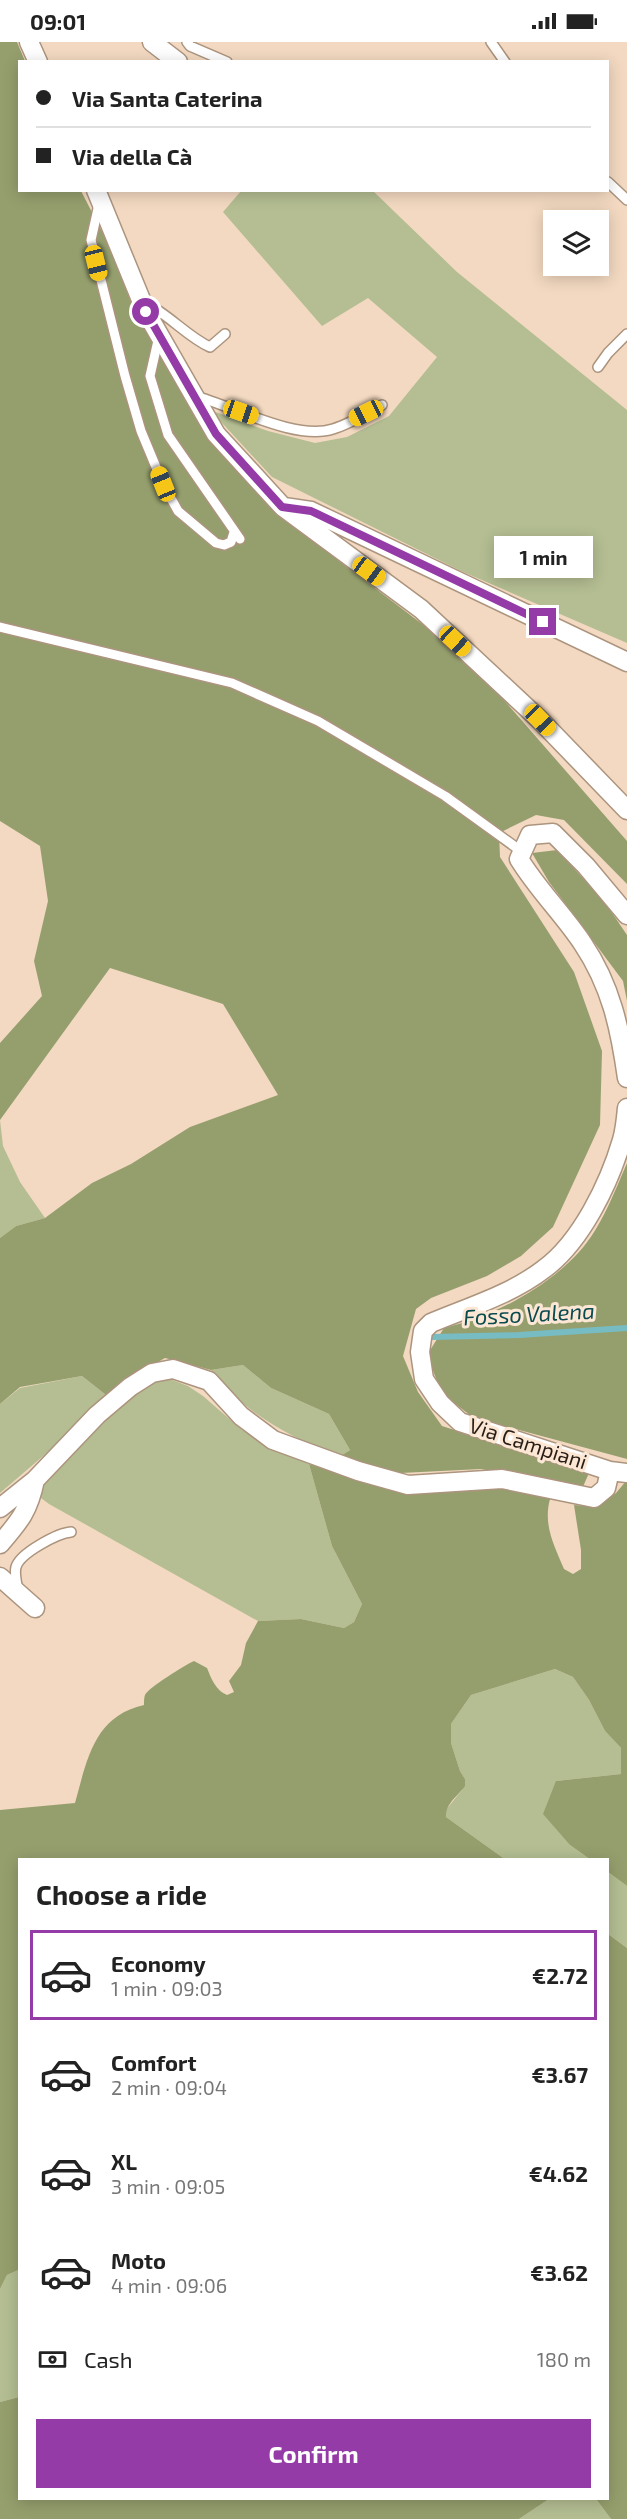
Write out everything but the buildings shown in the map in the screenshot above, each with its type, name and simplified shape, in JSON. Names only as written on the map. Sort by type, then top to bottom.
[{"type":"street","points":[[29,42],[37,60]]},
{"type":"street","points":[[152,42],[176,60]]},
{"type":"street","points":[[98,195],[146,312],[216,434],[282,507],[421,609],[540,720],[627,810]]},
{"type":"street","points":[[282,507],[311,511],[627,662]]},
{"type":"street","points":[[627,915],[586,866],[553,833],[530,835],[519,860],[583,944],[609,991],[622,1041],[627,1078]]},
{"type":"street","name":"Via Campiani","points":[[618,1472],[460,1422],[440,1404],[424,1379],[417,1329],[512,1289],[545,1269],[582,1229],[607,1180],[623,1139],[627,1108]]},
{"type":"street","points":[[0,1508],[35,1480],[97,1415],[130,1388],[152,1373],[173,1369],[209,1381],[241,1416],[273,1440],[358,1471],[408,1485],[502,1479],[594,1498],[606,1488],[618,1472]]},
{"type":"street","points":[[0,1544],[22,1518],[31,1501],[35,1480]]},
{"type":"street","points":[[0,1577],[35,1608]]},
{"type":"lane","points":[[187,42],[190,46],[222,60]]},
{"type":"lane","points":[[491,42],[504,60]]},
{"type":"lane","points":[[609,183],[627,200]]},
{"type":"lane","points":[[98,195],[91,240],[141,431],[163,484],[178,511],[216,543],[224,545],[231,542],[237,535],[168,435],[150,376],[159,336]]},
{"type":"lane","points":[[146,312],[154,308],[173,319],[199,342],[210,346],[225,334]]},
{"type":"lane","points":[[598,368],[627,334]]},
{"type":"lane","points":[[193,395],[222,403],[297,431],[332,430],[382,405]]},
{"type":"lane","points":[[0,627],[232,683],[318,721],[445,796],[521,851]]},
{"type":"lane","points":[[18,1594],[15,1569],[19,1560],[60,1532],[72,1532]]},
{"type":"green space","points":[[0,42],[17,42],[25,60],[18,60],[18,192],[82,192],[110,247],[130,300],[153,344],[205,431],[275,512],[426,627],[496,691],[627,841],[627,884],[564,820],[536,815],[499,833],[500,857],[574,972],[602,1051],[600,1125],[553,1227],[521,1256],[487,1276],[431,1298],[416,1309],[403,1356],[418,1392],[442,1426],[589,1473],[582,1489],[481,1469],[401,1473],[339,1457],[350,1450],[329,1414],[271,1388],[243,1365],[211,1370],[165,1358],[106,1395],[82,1376],[20,1387],[0,1404],[0,1238],[16,1226],[45,1218],[92,1183],[131,1164],[190,1127],[278,1095],[223,1004],[110,968],[0,1120],[0,1043],[42,996],[34,961],[48,901],[40,846],[0,821]]},
{"type":"green space","points":[[240,192],[374,192],[457,272],[627,410],[627,643],[461,571],[272,477],[210,410],[268,431],[315,443],[347,437],[389,416],[437,357],[368,298],[322,326],[223,212]]},
{"type":"green space","points":[[557,850],[604,901],[627,935],[627,1001],[623,981],[549,882],[532,853]]},
{"type":"green space","points":[[0,1120],[3,1146],[20,1182],[45,1218],[16,1226],[0,1238]]},
{"type":"green space","points":[[627,1163],[627,1459],[474,1418],[442,1394],[427,1355],[444,1328],[481,1317],[517,1300],[550,1278],[579,1252],[587,1243],[606,1210]]},
{"type":"green space","points":[[243,1365],[271,1388],[329,1414],[350,1450],[339,1457],[286,1432],[238,1399],[211,1370]]},
{"type":"green space","points":[[82,1376],[106,1395],[77,1427],[0,1493],[0,1404],[20,1388]]},
{"type":"green space","points":[[164,1377],[188,1386],[203,1396],[242,1430],[309,1464],[332,1546],[362,1604],[354,1622],[344,1628],[301,1619],[258,1621],[49,1504],[33,1492],[136,1389]]},
{"type":"green space","points":[[309,1464],[405,1493],[500,1486],[550,1499],[548,1518],[551,1535],[564,1569],[573,1574],[581,1569],[581,1550],[574,1505],[595,1507],[616,1493],[627,1480],[627,1886],[609,1873],[609,1858],[588,1858],[570,1845],[543,1814],[556,1781],[621,1774],[621,1748],[605,1731],[589,1700],[573,1677],[555,1669],[471,1695],[451,1724],[451,1743],[465,1779],[465,1786],[450,1804],[446,1817],[503,1858],[18,1858],[18,2270],[7,2275],[0,2289],[0,1810],[75,1803],[89,1756],[103,1730],[127,1711],[144,1705],[145,1696],[153,1687],[194,1661],[207,1668],[214,1684],[223,1693],[227,1695],[234,1692],[229,1681],[241,1665],[246,1643],[258,1621],[301,1619],[344,1628],[354,1622],[362,1604],[332,1546]]},
{"type":"green space","points":[[555,1669],[573,1677],[589,1700],[605,1731],[621,1748],[621,1774],[556,1781],[570,1845],[588,1858],[503,1858],[446,1817],[445,1811],[462,1790],[465,1779],[451,1743],[451,1724],[471,1695]]},
{"type":"green space","points":[[609,1873],[627,1886],[627,1948],[609,1935]]},
{"type":"green space","points":[[609,1935],[627,1948],[627,2519],[611,2519],[597,2500],[609,2500]]},
{"type":"green space","points":[[18,2270],[18,2397],[0,2402],[0,2289],[7,2275]]},
{"type":"green space","points":[[18,2397],[18,2500],[548,2500],[519,2519],[0,2519],[0,2402]]},
{"type":"green space","points":[[548,2500],[597,2500],[611,2519],[519,2519]]},
{"type":"waterway","name":"Fosso Valena","points":[[432,1337],[519,1335],[627,1328]]},
{"type":"route","points":[[146,312],[216,434],[282,507],[311,511],[543,622]]}]
